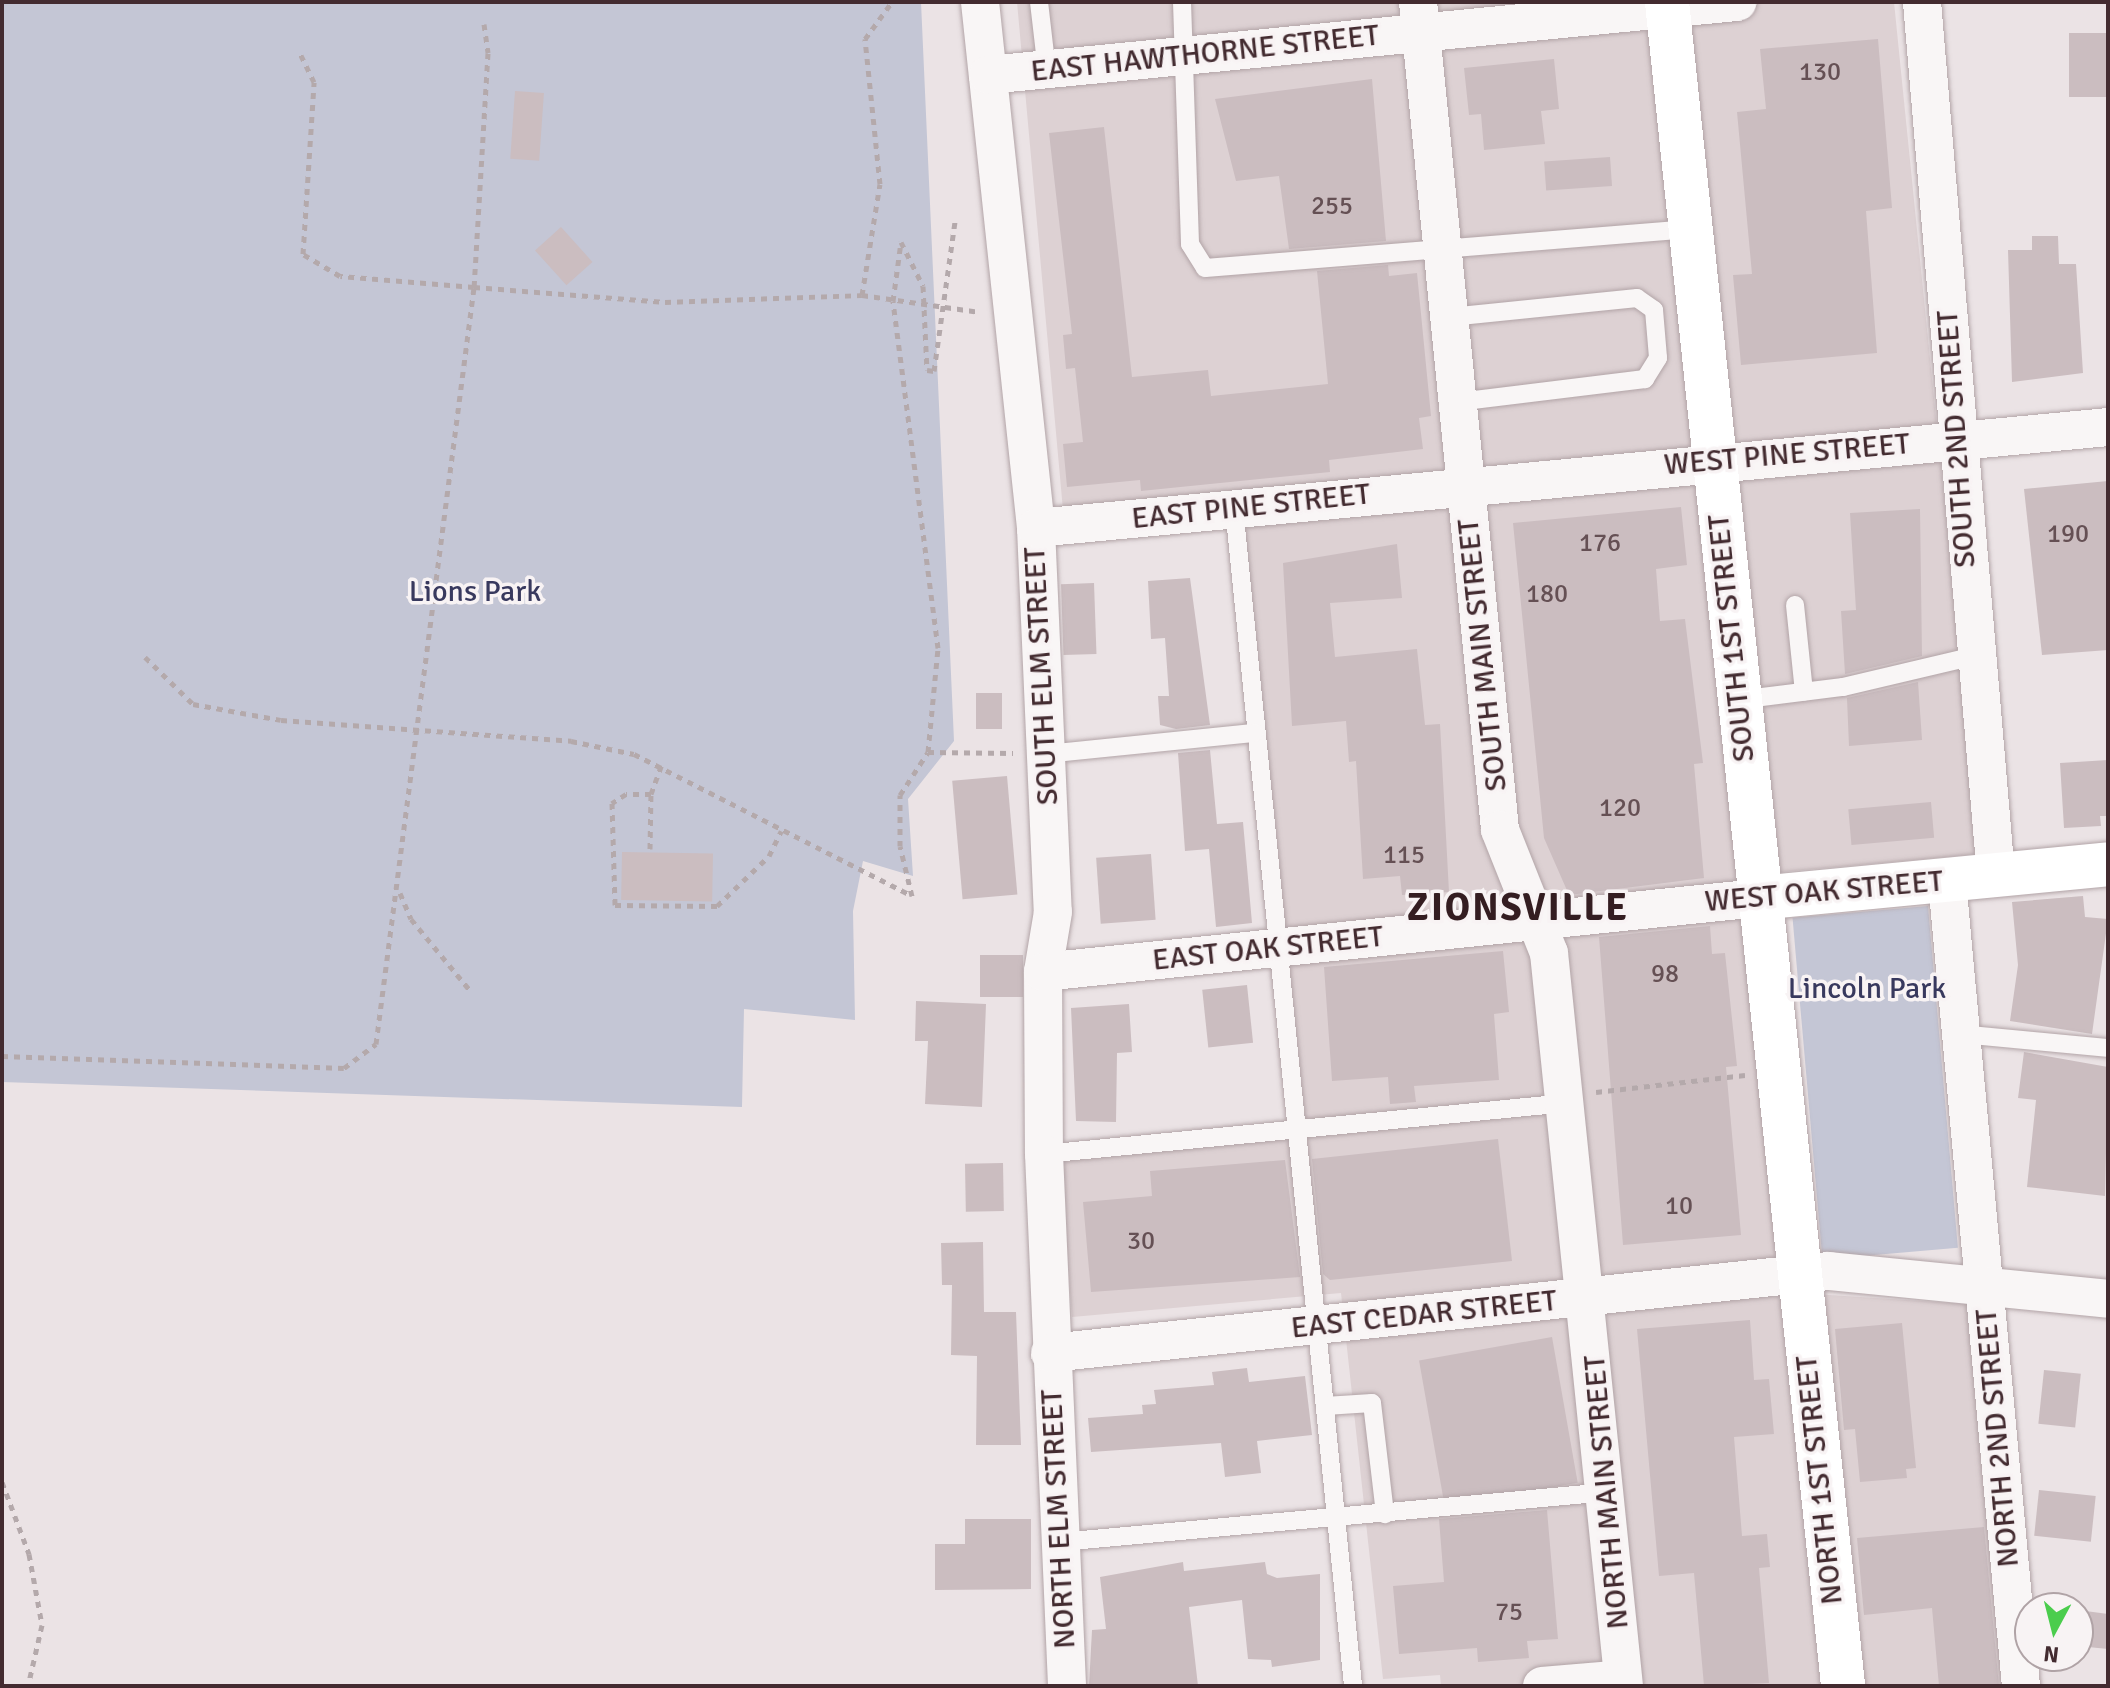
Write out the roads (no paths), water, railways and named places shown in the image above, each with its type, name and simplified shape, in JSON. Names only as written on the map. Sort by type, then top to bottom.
[{"type":"main road","name":"SOUTH 1ST STREET","points":[[1668,5],[1798,1274]]},
{"type":"main road","name":"WEST OAK STREET","points":[[1758,898],[2108,864]]},
{"type":"main road","name":"NORTH 1ST STREET","points":[[1798,1274],[1843,1686]]},
{"type":"street","name":"SOUTH ELM STREET","points":[[980,2],[1036,528],[1036,753],[1053,912],[1043,972],[1050,1353]]},
{"type":"street","name":"EAST HAWTHORNE STREET","points":[[988,75],[1190,57],[1420,17],[1737,2]]},
{"type":"street","name":"SOUTH 2ND STREET","points":[[1922,2],[1974,656],[1996,876]]},
{"type":"street","name":"SOUTH MAIN STREET","points":[[1420,17],[1500,830],[1540,921],[1582,1098],[1589,1298]]},
{"type":"street","name":"WEST PINE STREET","points":[[1467,486],[1714,460],[2108,427]]},
{"type":"street","name":"EAST PINE STREET","points":[[1036,528],[1467,486]]},
{"type":"street","points":[[1947,881],[1983,1285]]},
{"type":"street","name":"WEST OAK STREET","points":[[1540,921],[1758,898]]},
{"type":"street","name":"EAST OAK STREET","points":[[1043,972],[1540,921]]},
{"type":"street","name":"EAST CEDAR STREET","points":[[1050,1353],[1798,1274],[1983,1285],[2108,1299]]},
{"type":"street","name":"NORTH 2ND STREET","points":[[1983,1285],[2021,1686]]},
{"type":"street","name":"NORTH MAIN STREET","points":[[1589,1298],[1623,1682]]},
{"type":"street","name":"NORTH ELM STREET","points":[[1050,1353],[1067,1686]]},
{"type":"street","points":[[1542,1686],[1623,1682]]},
{"type":"lane","points":[[1039,2],[1047,71]]},
{"type":"lane","points":[[1182,2],[1190,57],[1190,244],[1205,268],[1690,229]]},
{"type":"lane","points":[[1450,317],[1637,298],[1654,310],[1658,358],[1645,379],[1458,402]]},
{"type":"lane","points":[[1234,508],[1273,949],[1317,1326],[1333,1518],[1353,1686]]},
{"type":"lane","points":[[1795,605],[1804,692]]},
{"type":"lane","points":[[1738,700],[1804,692],[1974,656]]},
{"type":"lane","points":[[1036,753],[1254,733]]},
{"type":"lane","points":[[1960,1034],[2108,1048]]},
{"type":"lane","points":[[1044,1154],[1582,1098]]},
{"type":"lane","points":[[1325,1406],[1372,1403],[1385,1514]]},
{"type":"lane","points":[[1060,1542],[1608,1492]]},
{"type":"district","name":"ZIONSVILLE","points":[[1518,908]]},
{"type":"park label","name":"Lions Park","points":[[475,592]]},
{"type":"park label","name":"Lincoln Park","points":[[1867,989]]}]
